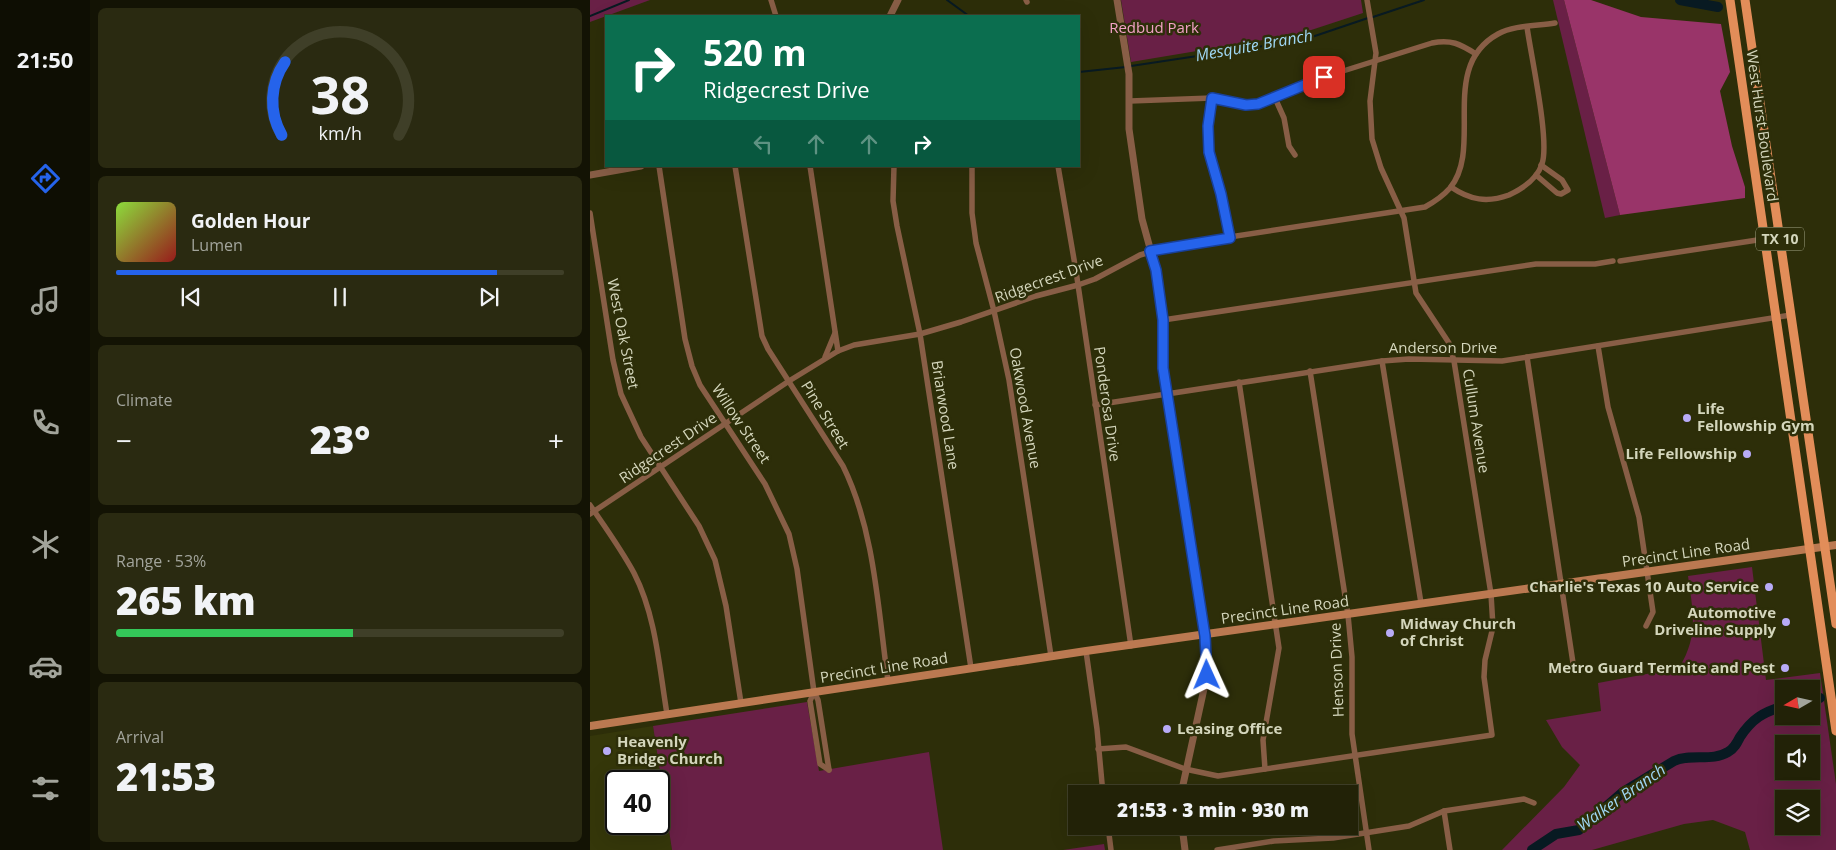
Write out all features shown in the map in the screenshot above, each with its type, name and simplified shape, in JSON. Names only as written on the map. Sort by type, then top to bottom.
[{"type":"main road","name":"West Hurst Boulevard","points":[[1730,0],[1836,731]]},
{"type":"main road","name":"West Hurst Boulevard","points":[[1745,0],[1836,624]]},
{"type":"main road","points":[[1746,112],[1761,110]]},
{"type":"main road","name":"Precinct Line Road","points":[[590,726],[1051,656],[1276,626],[1421,603],[1836,545]]},
{"type":"street","points":[[771,0],[776,15]]},
{"type":"street","points":[[890,15],[898,0]]},
{"type":"street","points":[[1117,0],[1129,74],[1129,128],[1142,219],[1156,270],[1163,320],[1161,348],[1167,393],[1205,636],[1207,675],[1182,785]]},
{"type":"street","name":"Cullum Avenue","points":[[1354,754],[1492,735],[1484,677],[1485,660],[1492,627],[1491,594],[1454,361],[1449,344],[1420,302],[1414,283],[1402,212],[1381,168],[1372,139],[1370,100],[1375,61],[1367,0]]},
{"type":"street","points":[[1527,27],[1543,134],[1542,165],[1536,175],[1523,188],[1514,193],[1485,200],[1473,199],[1451,188],[1459,169],[1462,155],[1467,77],[1476,54],[1489,40],[1499,34],[1527,27],[1555,23]]},
{"type":"street","points":[[1130,101],[1212,98],[1246,105],[1275,98],[1324,77],[1442,41],[1457,42],[1476,54]]},
{"type":"street","points":[[1212,98],[1208,126],[1209,152],[1221,194],[1230,238]]},
{"type":"street","points":[[1275,98],[1284,118],[1289,146],[1295,155]]},
{"type":"street","points":[[1536,175],[1557,193],[1561,194],[1568,190],[1562,180],[1542,165]]},
{"type":"street","points":[[590,175],[635,167]]},
{"type":"street","name":"Willow Street","points":[[658,167],[687,351],[700,386],[765,484],[789,534],[797,569],[814,692],[818,700],[829,770],[820,764],[810,701],[814,692]]},
{"type":"street","name":"Pine Street","points":[[735,167],[762,336],[768,349],[843,466],[857,499],[873,574],[888,681]]},
{"type":"street","points":[[810,167],[838,350]]},
{"type":"street","name":"Briarwood Lane","points":[[894,167],[893,201],[920,334],[971,668]]},
{"type":"street","name":"Oakwood Avenue","points":[[972,167],[972,213],[976,243],[1009,380],[1051,656]]},
{"type":"street","name":"Ponderosa Drive","points":[[1058,167],[1078,285],[1131,646]]},
{"type":"street","name":"Ridgecrest Drive","points":[[592,513],[788,381],[838,350],[854,345],[920,334],[994,312],[1036,296],[1078,285],[1150,251],[1426,207],[1451,188]]},
{"type":"street","name":"West Oak Street","points":[[590,214],[613,360],[621,394],[635,426],[699,526],[715,560],[724,597],[741,703]]},
{"type":"street","points":[[1620,261],[1764,239],[1778,226]]},
{"type":"street","points":[[1163,320],[1536,264],[1595,264],[1613,261]]},
{"type":"street","name":"Anderson Drive","points":[[1095,405],[1310,371],[1409,358],[1454,361],[1502,361],[1792,315]]},
{"type":"street","points":[[825,358],[835,331]]},
{"type":"street","points":[[1598,346],[1608,407],[1639,517],[1653,612],[1646,626]]},
{"type":"street","points":[[1527,357],[1573,663]]},
{"type":"street","points":[[1382,361],[1421,603]]},
{"type":"street","name":"Henson Drive","points":[[1310,371],[1348,615],[1352,657],[1352,734],[1369,850]]},
{"type":"street","points":[[1239,382],[1279,648],[1263,740],[1265,769]]},
{"type":"street","points":[[590,505],[592,513],[633,572],[647,604],[655,636],[667,714]]},
{"type":"street","points":[[1086,651],[1098,729],[1102,785]]},
{"type":"street","points":[[1098,749],[1126,747],[1185,769],[1218,776],[1354,754]]},
{"type":"street","points":[[1217,850],[1274,841],[1332,838],[1414,825],[1444,811],[1524,800],[1534,803]]},
{"type":"street","points":[[1444,811],[1450,850]]},
{"type":"street","points":[[1109,835],[1111,850]]},
{"type":"street","points":[[1184,835],[1186,850]]},
{"type":"shaded area","points":[[1564,0],[1591,0],[1641,17],[1721,24],[1730,72],[1720,91],[1732,146],[1745,187],[1745,198],[1620,215]]},
{"type":"shaded area","points":[[653,726],[660,770],[605,770],[605,835],[670,835],[672,850],[590,850],[590,736]]},
{"type":"green space","points":[[590,0],[650,0],[605,15],[590,22]]},
{"type":"green space","name":"Redbud Park","points":[[1121,0],[1361,0],[1363,13],[1299,34],[1131,62]]},
{"type":"green space","points":[[1553,0],[1564,0],[1620,215],[1605,218]]},
{"type":"green space","points":[[1752,567],[1766,680],[1820,673],[1836,784],[1836,850],[1750,850],[1745,832],[1713,820],[1684,824],[1592,850],[1502,850],[1564,787],[1580,765],[1562,747],[1546,720],[1601,711],[1598,683],[1679,668],[1690,645],[1693,612],[1688,576]]},
{"type":"green space","points":[[807,702],[819,771],[929,752],[943,850],[672,850],[670,835],[670,770],[660,770],[653,726]]},
{"type":"green space","points":[[1104,844],[1105,850],[1063,850]]},
{"type":"waterway","name":"Mesquite Branch","points":[[590,16],[629,0]]},
{"type":"waterway","name":"Mesquite Branch","points":[[947,0],[968,15]]},
{"type":"waterway","name":"Mesquite Branch","points":[[1373,17],[1424,0]]},
{"type":"waterway","name":"Mesquite Branch","points":[[1680,0],[1718,7]]},
{"type":"waterway","name":"Mesquite Branch","points":[[1131,66],[1303,40],[1368,18]]},
{"type":"waterway","name":"Mesquite Branch","points":[[1080,72],[1126,67]]},
{"type":"waterway","name":"Walker Branch","points":[[1532,850],[1556,834],[1579,830],[1623,792],[1674,761],[1722,755],[1728,752],[1734,748],[1744,731],[1754,721],[1775,709]]},
{"type":"place","name":"Life Fellowship Gym","points":[[1687,418]]},
{"type":"place","name":"Life Fellowship","points":[[1747,454]]},
{"type":"place","name":"Charlie's Texas 10 Auto Service","points":[[1769,587]]},
{"type":"place","name":"Automotive Driveline Supply","points":[[1786,622]]},
{"type":"place","name":"Midway Church of Christ","points":[[1390,633]]},
{"type":"place","name":"Metro Guard Termite and Pest","points":[[1785,668]]},
{"type":"place","name":"Leasing Office","points":[[1167,729]]},
{"type":"place","name":"Heavenly Bridge Church","points":[[607,751]]},
{"type":"route","points":[[1207,675],[1208,661],[1205,636],[1163,368],[1161,348],[1163,320],[1156,270],[1150,251],[1171,246],[1230,238],[1226,214],[1209,152],[1208,126],[1212,98],[1246,105],[1258,104],[1324,77]]}]
